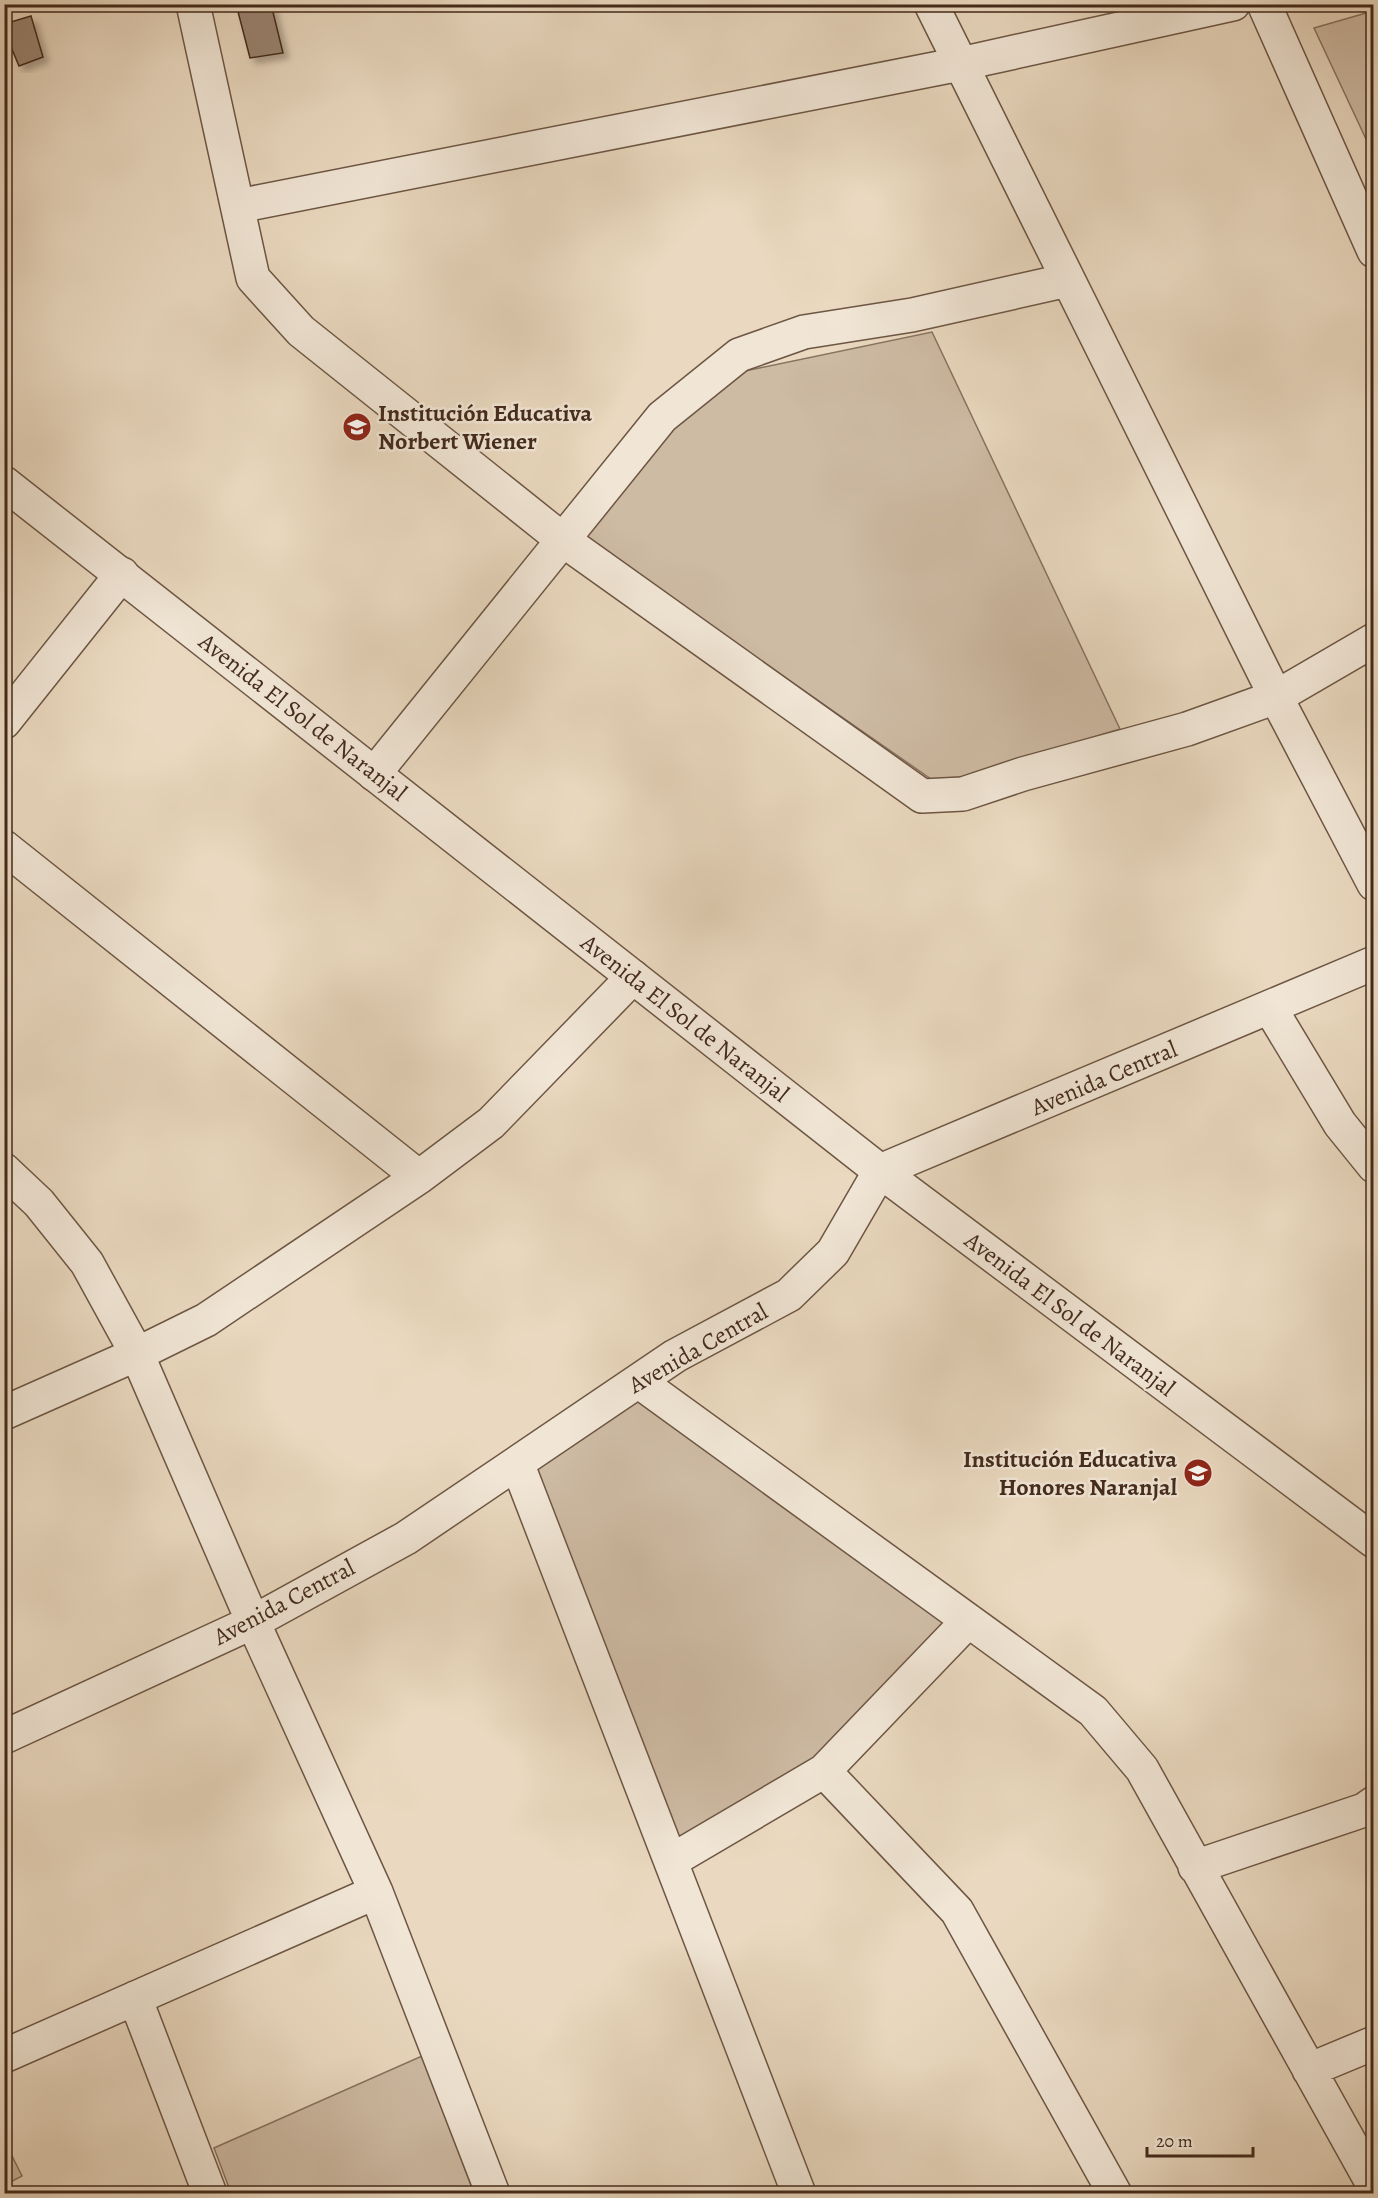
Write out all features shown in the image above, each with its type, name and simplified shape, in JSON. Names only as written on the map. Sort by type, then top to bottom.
[{"type":"street","points":[[193,4],[254,278],[301,331],[563,540],[922,796],[963,794],[1023,774],[1187,729],[1276,697],[1374,639]]},
{"type":"street","points":[[931,4],[1276,697],[1374,884]]},
{"type":"street","points":[[238,206],[960,64],[1233,4]]},
{"type":"street","points":[[1264,4],[1374,251]]},
{"type":"street","points":[[374,774],[662,417],[739,355],[804,332],[912,315],[1068,280]]},
{"type":"street","name":"Avenida El Sol de Naranjal","points":[[4,483],[880,1171],[1374,1541]]},
{"type":"street","points":[[4,722],[122,574]]},
{"type":"street","points":[[4,847],[418,1177]]},
{"type":"street","name":"Avenida Central","points":[[4,1737],[253,1622],[406,1538],[675,1356],[789,1295],[833,1252],[880,1171],[1374,963]]},
{"type":"street","points":[[4,1413],[137,1354],[206,1320],[418,1177],[491,1123],[633,976]]},
{"type":"street","points":[[1270,1008],[1340,1124],[1374,1166]]},
{"type":"street","points":[[4,1170],[39,1203],[87,1263],[137,1354],[253,1622],[376,1892],[493,2193]]},
{"type":"street","points":[[638,1381],[1093,1711],[1142,1769],[1374,2186]]},
{"type":"street","points":[[517,1463],[799,2193]]},
{"type":"street","points":[[671,1861],[824,1771],[968,1621]]},
{"type":"street","points":[[824,1771],[957,1911],[1115,2193]]},
{"type":"street","points":[[1196,1867],[1364,1810],[1374,1803]]},
{"type":"street","points":[[4,2056],[376,1892]]},
{"type":"street","points":[[135,1998],[210,2193]]},
{"type":"street","points":[[1309,2070],[1374,2043]]},
{"type":"shaded area","points":[[1374,11],[1373,154],[1314,28]]},
{"type":"shaded area","points":[[932,332],[1120,729],[963,777],[931,779],[585,539],[676,425],[745,371]]},
{"type":"shaded area","points":[[639,1397],[949,1624],[817,1759],[680,1842],[536,1466]]},
{"type":"shaded area","points":[[422,2056],[474,2193],[231,2193],[214,2148]]},
{"type":"shaded area","points":[[5,2142],[22,2176],[4,2185]]},
{"type":"building","points":[[236,4],[271,4],[283,53],[250,58]]},
{"type":"building","points":[[31,16],[43,57],[19,66],[4,30],[4,24]]},
{"type":"place","name":"Institución Educativa Norbert Wiener","points":[[357,427]]},
{"type":"place","name":"Institución Educativa Honores Naranjal","points":[[1198,1473]]}]
